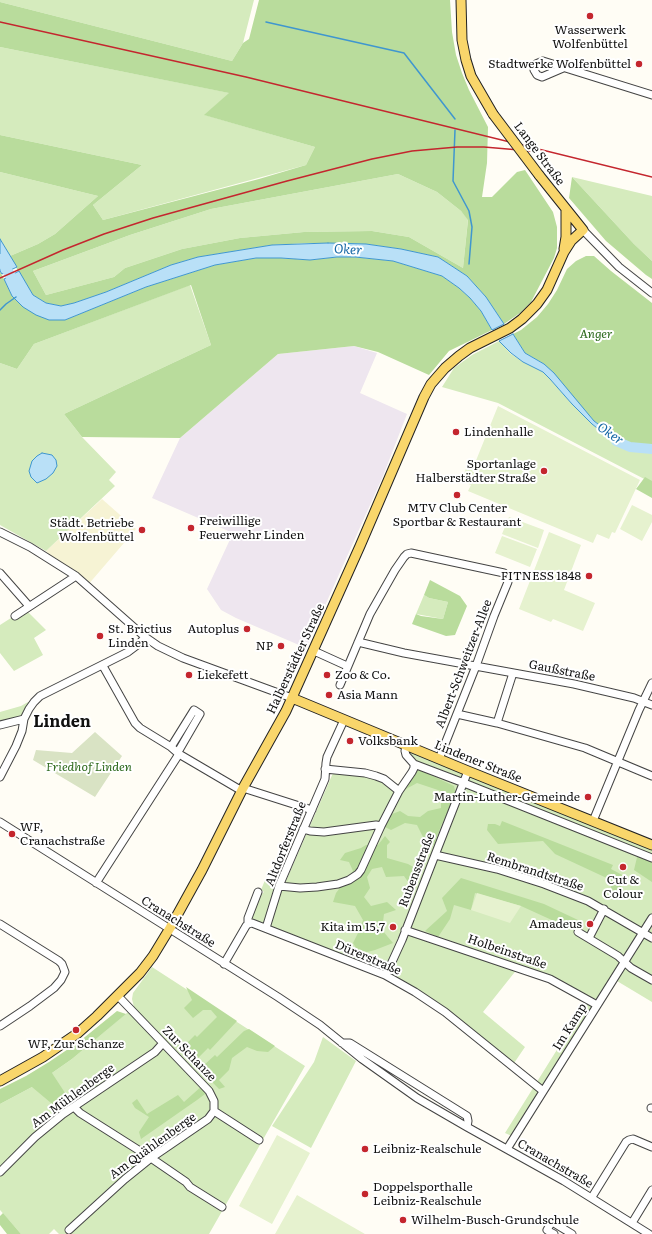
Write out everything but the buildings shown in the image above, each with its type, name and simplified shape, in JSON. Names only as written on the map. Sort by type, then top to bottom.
[{"type":"main road","name":"Lange Straße","points":[[461,0],[462,40],[471,76],[493,114],[583,230]]},
{"type":"main road","points":[[564,252],[566,237],[566,209]]},
{"type":"main road","name":"Halberstädter Straße","points":[[0,1081],[60,1046],[93,1020],[118,996],[146,965],[170,928],[202,870],[243,789],[292,698],[314,651],[424,397],[437,376],[459,356],[470,348],[510,328],[522,319],[537,304],[547,290],[564,252],[583,230]]},
{"type":"main road","name":"Lindener Straße","points":[[292,698],[326,711],[406,746],[652,845]]},
{"type":"street","points":[[563,68],[652,95]]},
{"type":"street","name":"Lange Straße","points":[[583,230],[619,267],[652,293]]},
{"type":"street","points":[[0,532],[76,576],[145,637],[158,646],[183,658],[292,698]]},
{"type":"street","name":"Albert-Schweitzer-Allee","points":[[358,642],[376,602],[407,554],[411,553],[496,571],[504,573],[507,576],[508,582],[439,759]]},
{"type":"street","points":[[0,573],[29,606]]},
{"type":"street","points":[[15,616],[76,576]]},
{"type":"street","points":[[0,777],[19,740],[24,719],[29,709],[40,696],[103,666],[134,649],[145,637]]},
{"type":"street","points":[[340,685],[358,642]]},
{"type":"street","name":"Gaußstraße","points":[[358,642],[404,653],[574,684],[610,692],[652,705]]},
{"type":"street","points":[[314,651],[347,666]]},
{"type":"street","points":[[103,666],[140,728],[178,753],[243,789],[312,810]]},
{"type":"street","points":[[497,723],[513,673]]},
{"type":"street","points":[[593,821],[642,701],[652,682]]},
{"type":"street","points":[[96,883],[178,753],[200,714],[194,710],[171,747]]},
{"type":"street","points":[[457,714],[497,723],[585,748],[652,776]]},
{"type":"street","points":[[0,725],[24,719]]},
{"type":"street","name":"Altdorferstraße","points":[[266,928],[280,886],[325,779],[327,758],[344,720]]},
{"type":"street","points":[[280,886],[300,888],[338,884],[354,877],[361,870],[399,791],[414,768],[414,764],[406,755],[406,746]]},
{"type":"street","name":"Lindener Straße","points":[[414,764],[652,858]]},
{"type":"street","points":[[325,769],[376,776],[384,779],[399,791]]},
{"type":"street","name":"Rubensstraße","points":[[386,975],[468,771]]},
{"type":"street","name":"Cranachstraße","points":[[0,822],[278,997],[320,1025],[395,1083],[418,1098],[592,1197],[648,1234]]},
{"type":"street","points":[[303,829],[324,832],[381,826]]},
{"type":"street","name":"Rembrandtstraße","points":[[435,855],[522,876],[581,898],[604,909],[652,938]]},
{"type":"street","name":"Altdorferstraße","points":[[248,924],[248,918],[258,892]]},
{"type":"street","points":[[589,938],[604,909]]},
{"type":"street","name":"Im Kamp","points":[[507,1149],[652,918]]},
{"type":"street","name":"Dürerstraße","points":[[248,924],[252,923],[266,928],[386,975],[445,1012],[543,1091]]},
{"type":"street","points":[[0,924],[59,960],[65,972],[62,980],[54,988],[21,1013],[0,1026]]},
{"type":"street","points":[[224,964],[248,924]]},
{"type":"street","name":"Holbeinstraße","points":[[405,930],[550,979],[597,1005]]},
{"type":"street","points":[[578,932],[618,956],[631,968],[652,980]]},
{"type":"street","name":"Zur Schanze","points":[[118,996],[209,1091],[214,1101],[214,1111]]},
{"type":"street","name":"Cranachstraße","points":[[342,1043],[350,1043],[467,1116],[467,1127]]},
{"type":"street","name":"Am Mühlenberge","points":[[0,1172],[35,1137],[74,1107],[155,1052],[163,1044]]},
{"type":"street","points":[[74,1107],[80,1113],[151,1158],[186,1182],[190,1187],[222,1207]]},
{"type":"street","points":[[214,1111],[259,1140]]},
{"type":"street","name":"Am Quählenberge","points":[[69,1230],[120,1183],[151,1158],[208,1119],[214,1111]]},
{"type":"street","points":[[592,1197],[626,1142],[633,1139],[652,1147]]},
{"type":"street","points":[[632,1223],[652,1190]]},
{"type":"street","points":[[554,1234],[547,1230],[551,1223],[554,1222],[568,1233]]},
{"type":"shaded area","points":[[354,346],[377,353],[360,393],[407,414],[383,476],[306,648],[221,610],[207,589],[233,533],[152,498],[180,438],[278,354]]},
{"type":"shaded area","points":[[102,499],[136,529],[87,586],[54,561],[46,551]]},
{"type":"green space","points":[[0,0],[254,0],[243,43],[232,61],[0,2]]},
{"type":"green space","points":[[259,0],[450,0],[452,32],[456,55],[469,90],[488,127],[487,163],[482,197],[492,197],[517,172],[525,170],[553,212],[557,227],[557,248],[554,258],[531,302],[520,313],[504,324],[486,297],[467,276],[438,257],[401,249],[366,244],[310,243],[272,245],[198,257],[171,265],[106,292],[61,306],[46,303],[33,295],[10,256],[38,244],[55,234],[98,196],[0,172],[0,135],[142,165],[93,205],[103,220],[259,179],[306,165],[315,147],[204,115],[229,93],[0,47],[0,2],[232,61],[243,43],[249,39]],"holes":[[[398,174],[437,192],[461,211],[468,220],[463,268],[409,237],[372,231],[304,232],[240,238],[182,249],[125,268],[114,277],[46,295],[33,271],[130,235],[211,209]]]},
{"type":"green space","points":[[0,47],[230,93],[205,115],[315,147],[306,165],[103,220],[93,205],[142,165],[0,135]]},
{"type":"green space","points":[[0,172],[98,196],[55,234],[38,244],[10,256],[0,239]]},
{"type":"green space","points":[[398,174],[437,192],[461,211],[468,219],[463,268],[409,237],[372,231],[304,232],[240,238],[182,249],[125,268],[114,277],[46,295],[33,271],[130,235],[211,209]]},
{"type":"green space","points":[[572,177],[652,196],[652,261],[634,244]]},
{"type":"green space","points":[[572,177],[634,244],[652,261],[652,279],[606,241],[569,198]]},
{"type":"green space","name":"Anger","points":[[586,256],[594,256],[652,303],[652,445],[629,444],[618,439],[594,421],[544,364],[525,353],[513,334],[521,330],[537,317],[557,290],[567,269],[576,261]]},
{"type":"green space","points":[[354,257],[393,261],[442,276],[470,298],[481,311],[492,330],[449,351],[429,375],[378,352],[354,346],[278,354],[180,438],[82,437],[64,414],[211,345],[191,285],[34,344],[17,369],[0,363],[0,271],[12,296],[23,307],[65,320],[146,287],[215,265],[256,258],[310,260]]},
{"type":"green space","points":[[190,285],[211,345],[64,414],[82,437],[116,472],[109,480],[115,486],[46,551],[0,525],[0,363],[17,369],[34,344]]},
{"type":"green space","points":[[499,341],[511,354],[543,372],[592,424],[615,442],[641,448],[652,448],[652,483],[498,403],[442,387],[454,368],[472,355]]},
{"type":"green space","name":"Sportanlage Halberstädter Straße","points":[[498,406],[640,480],[615,533],[612,532],[609,539],[597,534],[593,543],[468,491],[471,485],[461,481],[469,461],[475,463]]},
{"type":"green space","points":[[645,477],[652,481],[652,498],[636,489]]},
{"type":"green space","points":[[632,505],[652,515],[652,522],[642,541],[620,529]]},
{"type":"green space","points":[[509,517],[544,530],[538,548],[502,534]]},
{"type":"green space","points":[[549,532],[581,545],[564,590],[595,603],[583,631],[553,619],[551,622],[519,609]]},
{"type":"green space","points":[[502,536],[537,549],[530,567],[495,553]]},
{"type":"green space","points":[[430,580],[460,596],[467,606],[455,635],[446,636],[412,624],[416,614],[443,619],[448,602],[429,598],[424,595]]},
{"type":"green space","points":[[424,595],[429,598],[448,602],[443,619],[416,614]]},
{"type":"green space","points":[[25,609],[46,630],[34,638],[43,655],[14,671],[0,653],[0,625]]},
{"type":"green space","points":[[28,702],[34,702],[24,719],[0,725],[0,712],[21,706]]},
{"type":"green space","name":"Friedhof Linden","points":[[95,732],[122,756],[95,797],[33,760],[36,750],[72,753]]},
{"type":"green space","points":[[406,746],[652,845],[652,1002],[617,981],[597,1005],[514,1137],[505,1133],[588,1000],[518,968],[483,1012],[525,1047],[510,1069],[436,1008],[382,977],[251,925],[251,915],[258,897],[264,892],[261,890],[265,880],[273,885],[273,888],[276,887],[282,890],[333,773],[336,771],[384,779],[400,785],[414,764],[406,755]]},
{"type":"green space","points":[[418,769],[454,786],[456,794],[434,845],[425,841],[417,825],[405,823],[391,830],[385,827],[392,814],[400,811],[408,816],[420,817],[428,811],[441,808],[441,791],[417,783],[406,789]]},
{"type":"green space","points":[[502,821],[613,865],[611,869],[628,878],[616,893],[611,890],[611,880],[555,854],[543,841],[498,844],[487,830],[488,824],[500,826]]},
{"type":"green space","points":[[385,836],[390,842],[387,845],[387,858],[408,864],[420,871],[419,878],[411,886],[404,876],[386,877],[382,867],[372,869],[367,877],[370,888],[364,897],[371,906],[387,902],[396,910],[384,914],[382,930],[393,943],[360,954],[353,943],[363,920],[355,906],[333,902],[336,893],[353,871],[349,862],[340,860],[345,853],[366,845],[378,845]]},
{"type":"green space","points":[[638,853],[652,858],[652,882],[634,870]]},
{"type":"green space","points":[[461,878],[544,904],[578,920],[578,932],[521,906],[475,893],[471,910],[454,905],[450,919],[438,937],[425,931],[447,911],[442,898]]},
{"type":"green space","points":[[477,893],[521,906],[510,923],[471,910]]},
{"type":"green space","points":[[152,967],[305,1066],[209,1234],[59,1234],[54,1229],[49,1234],[21,1234],[0,1210],[0,1104],[32,1087],[72,1059],[134,1007],[132,999],[133,993]]},
{"type":"green space","points":[[186,987],[237,1021],[210,1050],[208,1048],[197,1059],[203,1066],[215,1055],[217,1057],[244,1031],[249,1029],[275,1046],[268,1052],[257,1051],[247,1047],[232,1058],[229,1070],[219,1080],[225,1087],[219,1089],[173,1042],[177,1039],[184,1046],[195,1035],[197,1037],[217,1017],[211,1010],[203,1010],[193,1018],[184,1008],[192,1000]]},
{"type":"green space","points":[[117,1011],[126,1014],[72,1059],[52,1073],[69,1099],[57,1108],[32,1087],[0,1104],[0,1089],[49,1062],[80,1041]]},
{"type":"green space","points":[[323,1037],[356,1061],[311,1148],[272,1126],[314,1062]]},
{"type":"green space","points":[[203,1085],[209,1091],[141,1139],[139,1132],[149,1117],[135,1108],[132,1103],[137,1099],[147,1114],[178,1095],[184,1102]]},
{"type":"green space","points":[[277,1135],[310,1153],[272,1224],[239,1206]]},
{"type":"green space","points":[[297,1195],[365,1234],[275,1234]]},
{"type":"green space","points":[[3,1213],[21,1234],[7,1234],[0,1225],[0,1216]]},
{"type":"water","points":[[0,239],[17,267],[2,274],[0,271]]},
{"type":"water","points":[[328,243],[366,244],[401,249],[438,257],[467,276],[486,297],[504,324],[492,330],[481,311],[470,298],[442,276],[393,261],[355,257],[310,260],[256,258],[215,265],[146,287],[65,320],[49,320],[36,315],[23,307],[12,296],[4,279],[19,271],[33,295],[46,303],[61,306],[106,292],[171,265],[198,257],[272,245]]},
{"type":"water","points":[[513,334],[525,353],[544,364],[554,373],[594,421],[618,439],[629,444],[652,445],[652,448],[626,446],[615,442],[592,424],[543,372],[523,362],[499,341]]},
{"type":"water","points":[[42,453],[52,455],[56,460],[57,466],[53,473],[46,479],[37,483],[31,477],[29,471],[32,461]]},
{"type":"waterway","points":[[266,22],[404,53],[455,119]]},
{"type":"waterway","points":[[455,130],[453,181],[469,211],[472,227],[469,264]]},
{"type":"waterway","name":"Oker","points":[[0,259],[17,286]]},
{"type":"waterway","points":[[0,310],[16,297]]},
{"type":"waterway","name":"Oker","points":[[616,441],[630,447],[652,449]]},
{"type":"railway","points":[[0,22],[246,77],[652,177]]},
{"type":"railway","points":[[0,278],[63,250],[104,234],[153,218],[372,159],[412,151],[457,147],[484,147],[531,151]]},
{"type":"place","name":"Wasserwerk Wolfenbüttel","points":[[590,16]]},
{"type":"place","name":"Stadtwerke Wolfenbüttel","points":[[639,64]]},
{"type":"place","name":"Lindenhalle","points":[[456,432]]},
{"type":"place","name":"Sportanlage Halberstädter Straße","points":[[544,471]]},
{"type":"place","name":"MTV Club Center Sportbar & Restaurant","points":[[457,495]]},
{"type":"place","name":"Freiwillige Feuerwehr Linden","points":[[191,528]]},
{"type":"place","name":"Städt. Betriebe Wolfenbüttel","points":[[142,530]]},
{"type":"place","name":"FITNESS 1848","points":[[589,576]]},
{"type":"place","name":"Autoplus","points":[[247,629]]},
{"type":"place","name":"St. Brictius Linden","points":[[100,636]]},
{"type":"place","name":"NP","points":[[281,646]]},
{"type":"place","name":"Liekefett","points":[[189,675]]},
{"type":"place","name":"Zoo & Co.","points":[[327,675]]},
{"type":"place","name":"Asia Mann","points":[[329,695]]},
{"type":"place","name":"Volksbank","points":[[350,741]]},
{"type":"place","name":"Martin-Luther-Gemeinde","points":[[588,797]]},
{"type":"place","name":"WF, Cranachstraße","points":[[12,834]]},
{"type":"place","name":"Cut & Colour","points":[[623,867]]},
{"type":"place","name":"Amadeus","points":[[590,924]]},
{"type":"place","name":"Kita im 15,7","points":[[393,927]]},
{"type":"place","name":"WF, Zur Schanze","points":[[76,1030]]},
{"type":"place","name":"Leibniz-Realschule","points":[[365,1149]]},
{"type":"place","name":"Doppelsporthalle Leibniz-Realschule","points":[[365,1194]]},
{"type":"place","name":"Wilhelm-Busch-Grundschule","points":[[403,1220]]},
{"type":"district","name":"Linden","points":[[62,722]]}]
